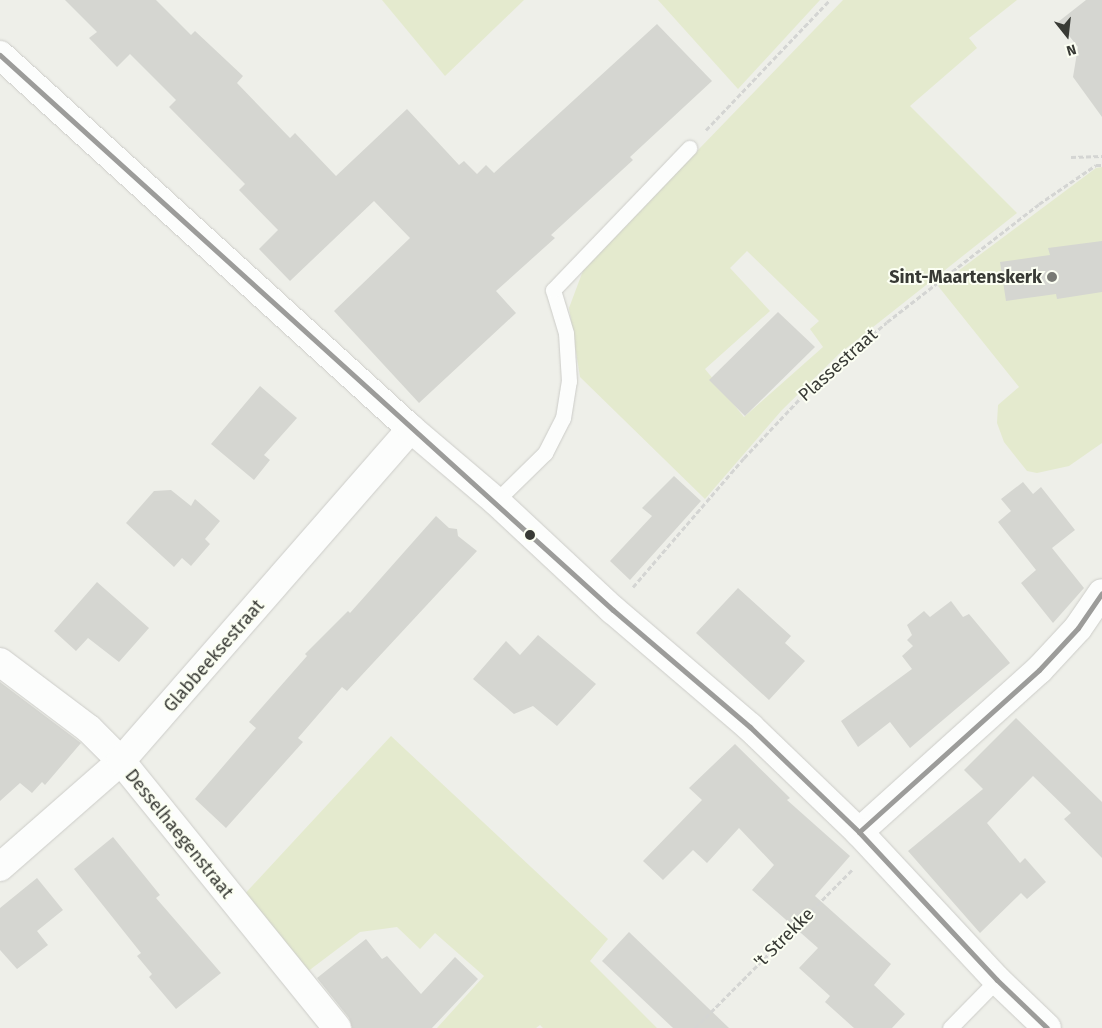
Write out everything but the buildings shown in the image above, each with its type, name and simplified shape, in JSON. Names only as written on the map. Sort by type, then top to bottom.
[{"type":"street","points":[[0,55],[411,429],[496,501],[613,610],[750,727],[866,840],[997,980],[1047,1028]]},
{"type":"street","name":"Glabbeeksestraat","points":[[0,867],[121,761],[411,429]]},
{"type":"street","points":[[866,840],[1039,670],[1078,628],[1102,593]]},
{"type":"street","name":"Desselhaegenstraat","points":[[0,662],[89,729],[121,761],[337,1028]]},
{"type":"lane","points":[[496,501],[545,453],[563,418],[569,381],[566,333],[553,290],[689,148]]},
{"type":"lane","points":[[950,1028],[997,980]]},
{"type":"path","points":[[689,148],[830,0]]},
{"type":"path","points":[[1071,157],[1102,156]]},
{"type":"path","name":"Plassestraat","points":[[613,610],[744,458],[810,388],[887,322],[1039,204],[1096,166],[1102,165]]},
{"type":"path","name":"'t Strekke","points":[[695,1028],[866,840]]},
{"type":"green space","points":[[382,0],[524,0],[445,76]]},
{"type":"green space","points":[[658,0],[820,0],[738,89]]},
{"type":"green space","points":[[843,0],[1017,0],[969,38],[977,48],[910,106],[1017,213],[839,354],[782,410],[705,499],[580,377],[569,308],[584,268]],"holes":[[[747,251],[819,321],[810,329],[823,347],[744,417],[705,369],[770,311],[730,268]]]},
{"type":"green space","points":[[1102,167],[1102,443],[1069,466],[1037,473],[1027,471],[1004,442],[997,423],[998,405],[1019,387],[938,286],[1096,168]]},
{"type":"green space","points":[[391,736],[608,939],[590,961],[657,1028],[543,1028],[540,1025],[536,1028],[437,1028],[484,976],[435,933],[420,949],[397,927],[360,932],[303,975],[240,899]]},
{"type":"transit line","points":[[0,55],[613,610],[750,727],[859,832],[997,980],[1047,1028]]},
{"type":"transit line","points":[[859,832],[1039,670],[1078,628],[1102,593]]},
{"type":"place","name":"Sint-Maartenskerk","points":[[1052,277]]}]
